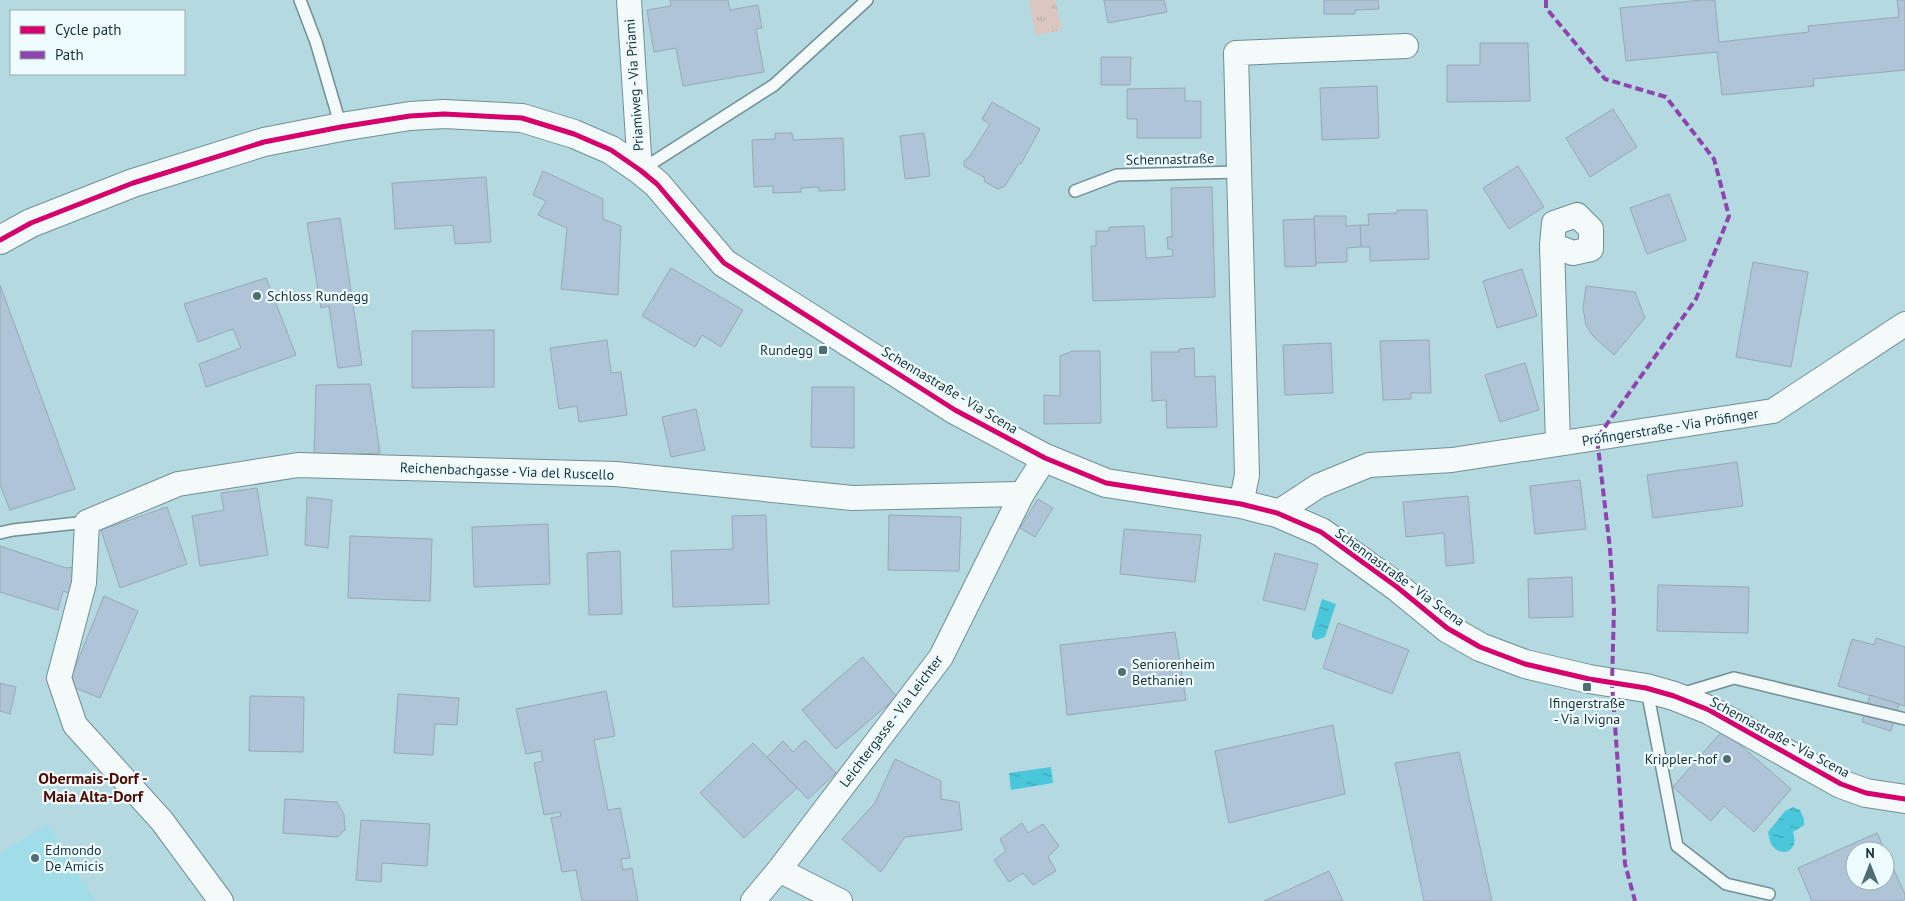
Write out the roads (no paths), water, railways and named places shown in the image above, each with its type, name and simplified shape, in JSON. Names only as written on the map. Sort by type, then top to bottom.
[{"type":"street","name":"Priamiweg - Via Priami","points":[[629,0],[640,170]]},
{"type":"street","points":[[1241,504],[1247,475],[1236,53],[1406,46]]},
{"type":"street","name":"Schennastraße - Via Scena","points":[[0,240],[31,223],[132,183],[264,142],[410,116],[444,114],[522,118],[586,139],[611,150],[657,184],[724,263],[956,410],[1045,458],[1106,483],[1241,504],[1277,513],[1320,532],[1397,587],[1448,628],[1480,647],[1525,664],[1589,679],[1646,688],[1674,696],[1709,710],[1841,784],[1866,794],[1905,799]]},
{"type":"street","points":[[1552,245],[1558,443]]},
{"type":"street","name":"Pröfingerstraße - Via Pröfinger","points":[[1277,513],[1318,486],[1369,466],[1452,460],[1773,411],[1905,324]]},
{"type":"street","name":"Leichtergasse - Via Leichter","points":[[753,901],[779,870],[940,657],[1022,494],[1045,458]]},
{"type":"street","name":"Reichenbachgasse - Via del Ruscello","points":[[87,522],[178,484],[298,465],[616,474],[852,498],[1022,494]]},
{"type":"street","points":[[87,522],[84,582],[59,678],[75,725],[162,821],[221,901]]},
{"type":"street","points":[[779,870],[840,901]]},
{"type":"lane","points":[[300,0],[316,42],[341,127]]},
{"type":"lane","points":[[640,170],[774,84],[866,0]]},
{"type":"lane","name":"Schennastraße","points":[[1075,191],[1117,175],[1239,172]]},
{"type":"lane","name":"Reichenbachgasse - Via del Ruscello","points":[[0,533],[87,522]]},
{"type":"lane","points":[[1674,696],[1734,678],[1905,719]]},
{"type":"lane","points":[[1646,688],[1677,846],[1726,884],[1769,894]]},
{"type":"water","points":[[1322,599],[1336,604],[1325,637],[1316,640],[1312,637],[1312,633]]},
{"type":"water","points":[[1051,767],[1053,783],[1011,790],[1009,773]]},
{"type":"water","points":[[1793,807],[1800,810],[1804,819],[1804,825],[1793,832],[1794,844],[1792,848],[1786,852],[1779,851],[1771,844],[1768,832],[1785,811]]},
{"type":"place","name":"Schloss Rundegg","points":[[257,296]]},
{"type":"place","name":"Rundegg","points":[[823,350]]},
{"type":"place","name":"Seniorenheim Bethanien","points":[[1122,672]]},
{"type":"place","name":"Ifingerstraße - Via Ivigna","points":[[1587,687]]},
{"type":"place","name":"Krippler-hof","points":[[1727,759]]},
{"type":"place","name":"Edmondo De Amicis","points":[[35,858]]},
{"type":"district","name":"Obermais-Dorf - Maia Alta-Dorf","points":[[93,787]]}]
